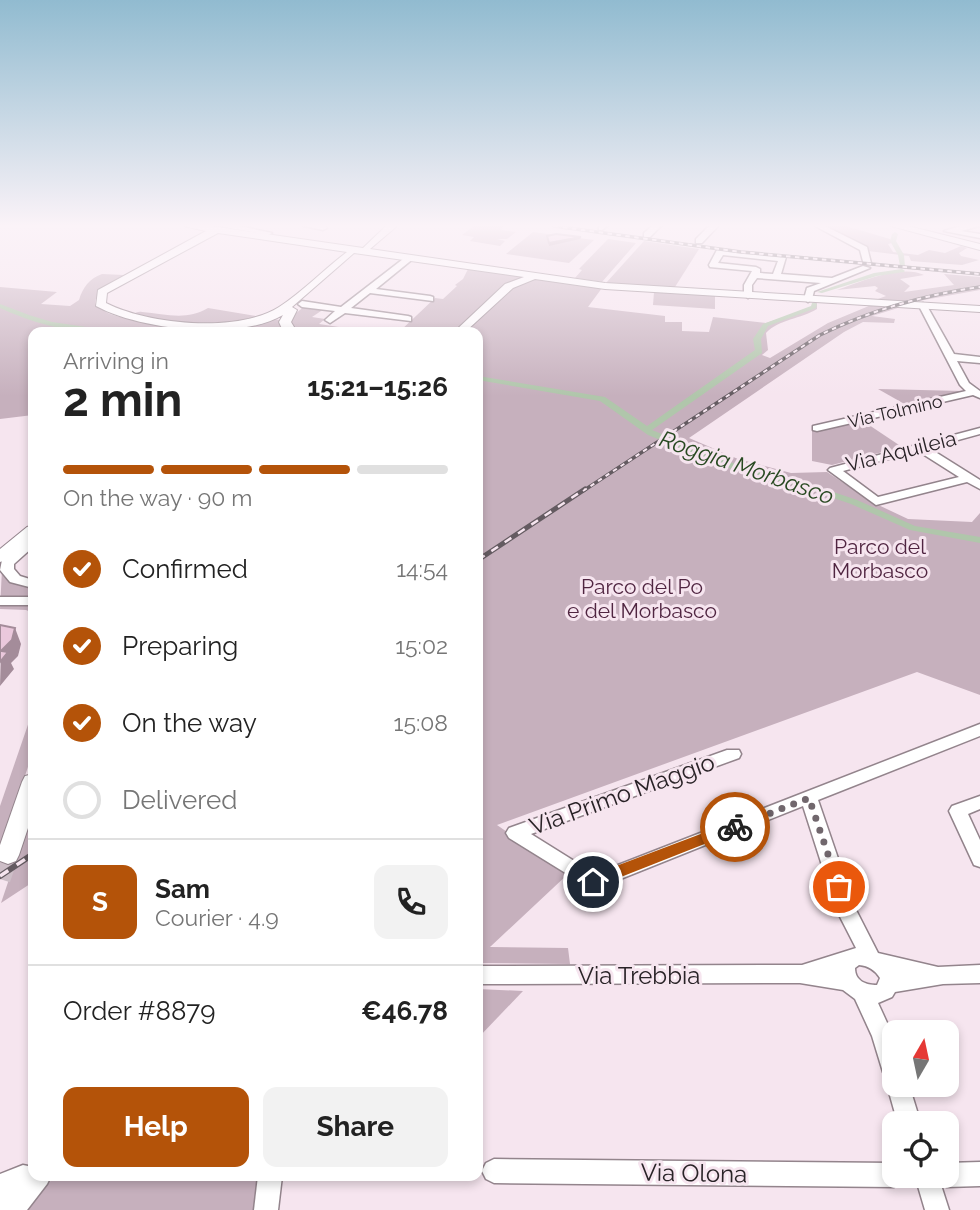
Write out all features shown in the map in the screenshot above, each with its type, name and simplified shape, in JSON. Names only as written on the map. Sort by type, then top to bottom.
[{"type":"main road","points":[[118,282],[102,292],[99,298],[100,304],[107,310],[118,314],[235,326],[260,321],[287,310]]},
{"type":"main road","points":[[269,327],[320,282]]},
{"type":"main road","points":[[464,327],[511,282]]},
{"type":"main road","points":[[579,282],[980,309]]},
{"type":"main road","points":[[262,327],[287,310]]},
{"type":"main road","points":[[286,327],[287,310]]},
{"type":"main road","points":[[177,322],[198,327]]},
{"type":"main road","points":[[2,563],[28,535]]},
{"type":"main road","points":[[8,855],[28,797]]},
{"type":"street","points":[[330,320],[376,282]]},
{"type":"street","points":[[748,295],[750,282]]},
{"type":"street","points":[[808,299],[810,290],[829,282]]},
{"type":"street","points":[[366,290],[430,299]]},
{"type":"street","points":[[302,304],[408,319]]},
{"type":"street","points":[[923,306],[965,384],[977,394]]},
{"type":"street","points":[[950,356],[980,360]]},
{"type":"street","name":"Via Tolmino","points":[[817,428],[977,394]]},
{"type":"street","name":"Via Aquileia","points":[[976,482],[876,501],[834,470],[835,467],[980,432]]},
{"type":"street","points":[[918,446],[976,482]]},
{"type":"street","points":[[28,544],[2,563],[15,579],[28,583]]},
{"type":"street","points":[[0,601],[28,601]]},
{"type":"street","name":"Via Primo Maggio","points":[[733,754],[515,833],[593,882],[980,730]]},
{"type":"street","points":[[809,798],[867,974],[882,1032]]},
{"type":"street","points":[[980,802],[958,811],[980,860]]},
{"type":"street","name":"Via Trebbia","points":[[483,975],[980,974]]},
{"type":"street","name":"Via Olona","points":[[494,1171],[882,1175]]},
{"type":"street","points":[[959,1175],[980,1174]]},
{"type":"street","points":[[0,1186],[28,1175]]},
{"type":"street","points":[[0,1202],[28,1177]]},
{"type":"street","points":[[11,1210],[35,1181]]},
{"type":"street","points":[[266,1210],[270,1181]]},
{"type":"street","points":[[931,1188],[937,1210]]},
{"type":"green space","points":[[89,282],[112,282],[98,295],[95,305],[118,316],[126,317],[140,312],[184,316],[208,308],[286,321],[305,306],[324,309],[312,317],[325,319],[319,324],[339,327],[28,327],[28,416],[0,419],[0,287],[57,292],[41,304],[70,306],[79,300]]},
{"type":"green space","name":"Parco del Po e del Morbasco","points":[[458,282],[567,282],[602,288],[588,307],[665,316],[665,322],[682,322],[682,331],[709,332],[713,317],[766,323],[813,308],[813,302],[817,302],[817,309],[777,325],[766,333],[768,350],[762,355],[770,358],[828,323],[876,303],[878,299],[886,296],[875,291],[878,288],[875,286],[837,290],[859,282],[905,282],[910,286],[904,292],[954,285],[952,282],[980,282],[980,290],[924,300],[872,316],[895,319],[894,323],[863,322],[844,332],[689,438],[738,459],[791,473],[827,472],[872,502],[908,519],[972,522],[980,513],[980,695],[917,672],[497,825],[568,874],[490,947],[568,948],[570,964],[483,963],[483,327],[404,327],[435,298],[443,299],[457,286],[455,285]]},
{"type":"green space","points":[[606,282],[678,282],[675,287]]},
{"type":"green space","points":[[654,292],[715,296],[715,309],[653,305]]},
{"type":"green space","points":[[878,389],[963,391],[908,406]]},
{"type":"green space","points":[[863,421],[902,447],[832,465],[812,461],[812,431]]},
{"type":"green space","points":[[2,569],[10,581],[28,587],[28,611],[0,609]]},
{"type":"green space","points":[[28,725],[28,767],[0,850],[0,806]]},
{"type":"green space","points":[[28,823],[28,885],[1,903]]},
{"type":"green space","points":[[483,989],[523,991],[483,1033]]},
{"type":"green space","points":[[51,1181],[261,1181],[257,1210],[25,1210]]},
{"type":"building","points":[[0,625],[15,628],[12,640],[1,651],[8,652],[0,662]]},
{"type":"waterway","points":[[820,292],[850,282]]},
{"type":"waterway","points":[[647,430],[759,351],[757,339],[765,325],[814,307],[814,304]]},
{"type":"waterway","name":"Roggia Morbasco","points":[[0,306],[26,317],[68,327]]},
{"type":"waterway","name":"Roggia Morbasco","points":[[483,379],[602,399],[651,433],[732,466],[801,484],[854,502],[913,528],[980,540]]},
{"type":"tunnel","points":[[0,879],[8,855]]},
{"type":"railway","points":[[583,491],[820,335],[898,305],[980,287]]},
{"type":"railway","points":[[483,557],[585,489]]},
{"type":"railway","points":[[0,876],[28,857]]},
{"type":"way so far","points":[[735,827],[809,798],[839,887]]},
{"type":"route","points":[[593,882],[735,827]]},
{"type":"park label","name":"Parco del Morbasco","points":[[880,558]]}]
